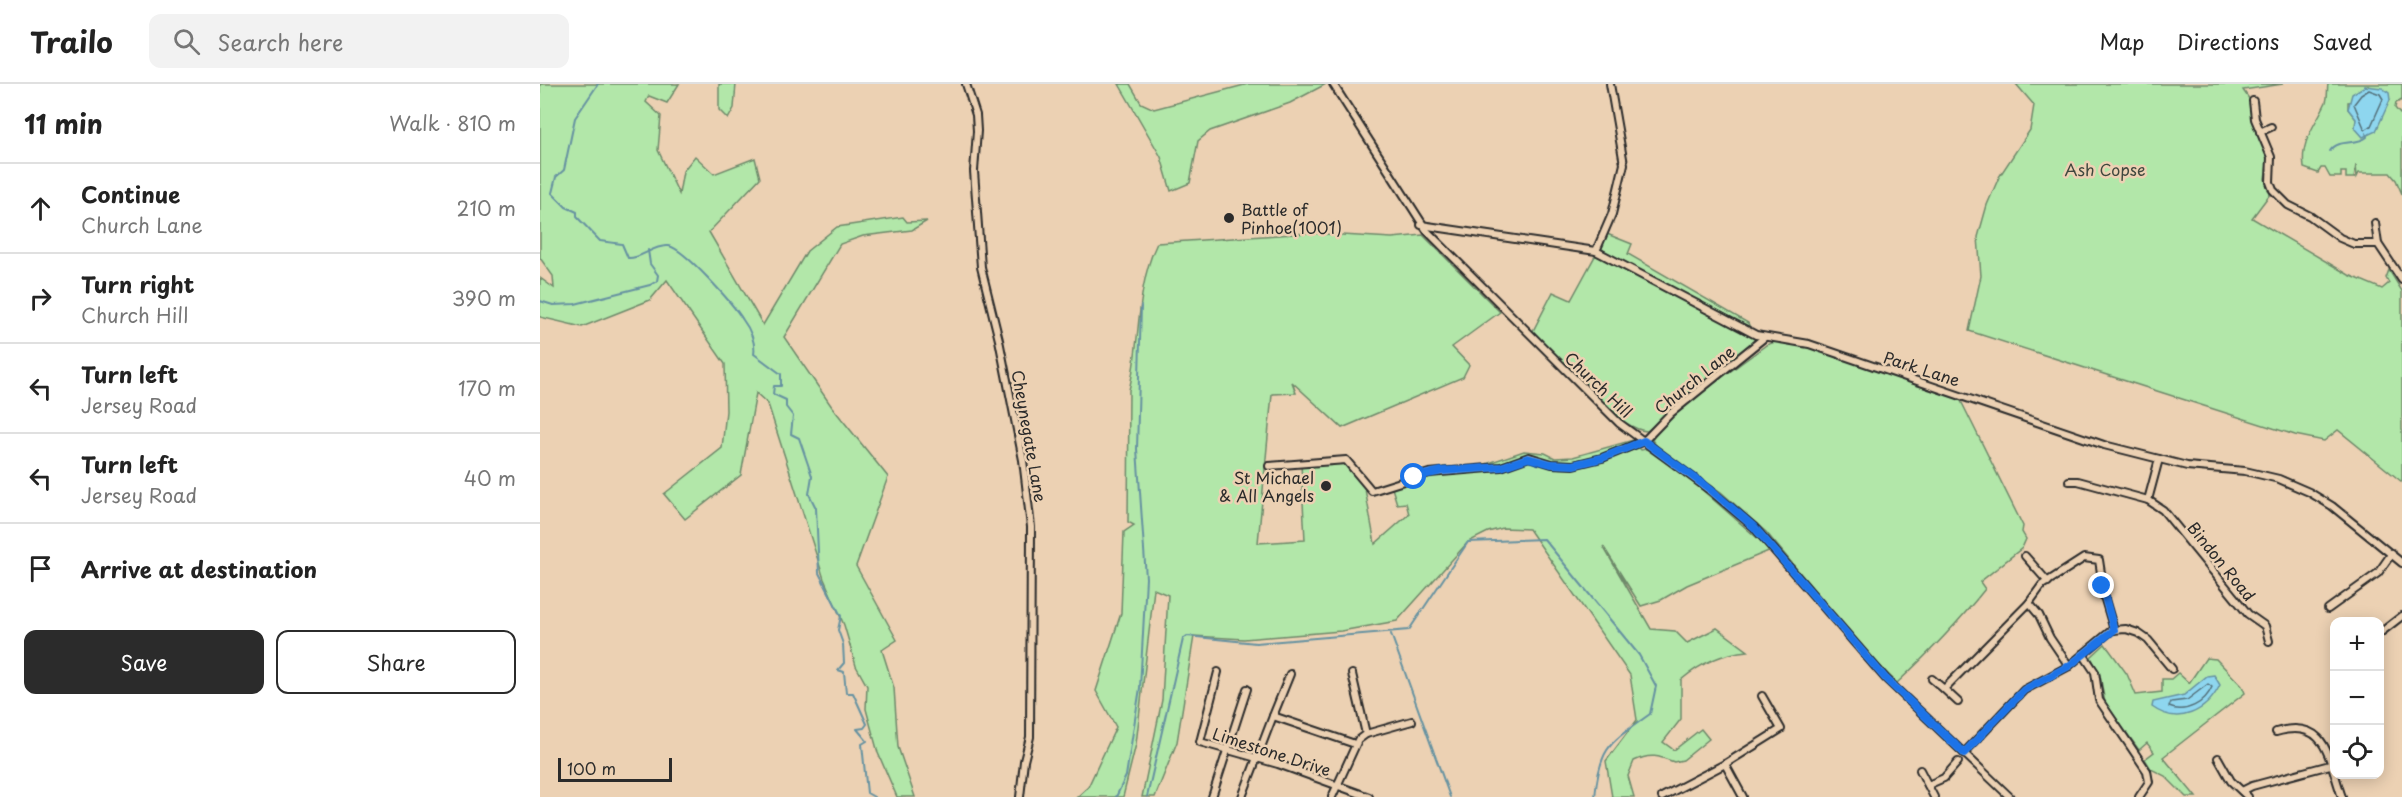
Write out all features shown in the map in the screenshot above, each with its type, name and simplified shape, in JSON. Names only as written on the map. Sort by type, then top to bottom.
[{"type":"street","name":"Cheynegate Lane","points":[[966,84],[977,131],[974,171],[981,267],[999,340],[1023,460],[1031,527],[1030,737],[1024,761],[1020,797]]},
{"type":"street","name":"Church Hill","points":[[1333,84],[1421,225],[1590,397],[1619,423],[1711,490],[1754,527],[1886,679],[2010,797]]},
{"type":"street","points":[[1596,251],[1612,214],[1624,164],[1610,84]]},
{"type":"street","points":[[2253,101],[2255,118],[2271,157],[2272,188],[2283,201],[2346,241],[2378,244]]},
{"type":"street","points":[[2260,132],[2271,127]]},
{"type":"street","points":[[2375,223],[2378,244],[2402,280]]},
{"type":"street","name":"Park Lane","points":[[1421,225],[1596,251],[1664,285],[1743,329],[1765,337],[1791,339],[1818,347],[2063,431],[2159,459],[2192,467],[2262,475],[2295,485],[2332,506],[2402,563]]},
{"type":"street","name":"Church Lane","points":[[1269,466],[1346,460],[1372,491],[1429,473],[1501,467],[1528,458],[1551,464],[1573,465],[1602,458],[1644,441],[1671,413],[1765,337]]},
{"type":"street","points":[[2148,500],[2159,459]]},
{"type":"street","name":"Bindon Road","points":[[2068,481],[2078,481],[2148,500],[2163,510],[2248,614],[2262,623],[2269,641]]},
{"type":"street","points":[[2328,609],[2378,573],[2392,553]]},
{"type":"street","points":[[2025,556],[2048,582]]},
{"type":"street","points":[[1944,689],[2048,582],[2084,558],[2099,560],[2101,573]]},
{"type":"street","points":[[2102,586],[2114,630]]},
{"type":"street","points":[[2028,603],[2039,615],[2050,638],[2069,666]]},
{"type":"street","points":[[2384,629],[2402,616]]},
{"type":"street","points":[[1964,753],[2024,690],[2069,666],[2114,630],[2138,633],[2148,640],[2172,669]]},
{"type":"street","points":[[2083,654],[2095,672],[2099,700],[2147,771],[2149,782],[2139,797]]},
{"type":"street","name":"Limestone Drive","points":[[1218,672],[1200,742],[1255,758],[1369,797]]},
{"type":"street","points":[[1242,797],[1255,758],[1290,674]]},
{"type":"street","points":[[1352,674],[1366,734]]},
{"type":"street","points":[[1932,679],[1958,702]]},
{"type":"street","points":[[1212,797],[1247,690]]},
{"type":"street","points":[[1662,797],[1725,764],[1781,729],[1762,696]]},
{"type":"street","points":[[1273,716],[1355,744]]},
{"type":"street","points":[[1332,797],[1355,744],[1366,734],[1412,721]]},
{"type":"street","points":[[2218,758],[2231,781],[2245,794],[2252,786],[2330,765],[2324,744],[2311,730],[2289,728],[2276,732]]},
{"type":"street","points":[[1928,785],[1944,778],[1958,762]]},
{"type":"street","points":[[1725,764],[1743,797]]},
{"type":"street","points":[[1920,770],[1934,797]]},
{"type":"street","points":[[2335,779],[2342,797]]},
{"type":"green space","points":[[540,84],[679,84],[667,103],[649,96],[646,102],[661,116],[658,150],[679,194],[683,171],[695,156],[714,174],[755,158],[760,178],[709,232],[763,325],[807,251],[837,227],[903,217],[907,222],[927,221],[912,230],[863,236],[840,244],[784,337],[832,407],[888,477],[856,566],[897,640],[882,650],[894,688],[898,747],[915,797],[897,797],[878,753],[866,709],[867,686],[856,666],[844,625],[824,579],[768,404],[756,393],[741,475],[685,519],[664,494],[722,448],[726,411],[725,364],[667,280],[650,300],[582,327],[540,317],[540,278],[554,288],[553,276],[540,258]]},
{"type":"green space","points":[[719,84],[736,84],[734,108],[728,119],[719,110]]},
{"type":"green space","points":[[1119,84],[1130,84],[1141,103],[1154,109],[1248,84],[1326,84],[1290,103],[1210,131],[1198,141],[1190,183],[1171,191],[1161,157]]},
{"type":"green space","name":"Ash Copse","points":[[2016,84],[2283,84],[2243,90],[2252,103],[2252,120],[2268,157],[2265,179],[2270,194],[2252,218],[2349,275],[2382,289],[2389,283],[2386,278],[2389,270],[2402,291],[2402,482],[2338,430],[2324,441],[2295,435],[1969,331],[1981,276],[1978,237],[1987,205],[1999,177],[2030,130],[2034,105]]},
{"type":"green space","points":[[2328,84],[2402,84],[2402,100],[2396,103],[2395,108],[2400,114],[2402,111],[2402,194],[2390,173],[2359,173],[2357,177],[2356,165],[2354,178],[2346,178],[2346,172],[2341,172],[2341,177],[2330,177],[2325,168],[2321,168],[2318,173],[2304,168],[2306,142],[2326,102]],"holes":[[[2390,100],[2379,119],[2355,128],[2356,119],[2348,109],[2348,102]]]},
{"type":"green space","points":[[1309,233],[1392,238],[1423,235],[1500,312],[1452,347],[1469,365],[1463,377],[1342,428],[1292,382],[1296,393],[1272,394],[1258,543],[1305,540],[1301,464],[1346,460],[1365,489],[1375,544],[1409,514],[1406,503],[1397,504],[1392,488],[1441,474],[1443,467],[1480,466],[1524,451],[1545,453],[1555,458],[1573,457],[1633,440],[1641,450],[1646,449],[1692,481],[1771,550],[1687,585],[1661,600],[1641,606],[1603,546],[1651,629],[1675,631],[1687,643],[1717,628],[1748,651],[1713,660],[1681,680],[1681,719],[1663,742],[1674,750],[1701,729],[1709,739],[1683,760],[1674,762],[1650,756],[1634,761],[1628,776],[1634,797],[1612,797],[1606,761],[1637,720],[1630,675],[1529,529],[1503,528],[1488,532],[1468,542],[1397,621],[1341,631],[1244,639],[1194,636],[1177,742],[1155,797],[1142,797],[1162,700],[1168,595],[1154,589],[1136,744],[1123,797],[1077,797],[1088,787],[1116,727],[1096,691],[1121,613],[1124,532],[1134,525],[1128,522],[1129,390],[1145,279],[1157,243]]},
{"type":"green space","points":[[1607,234],[1632,244],[1628,254],[1748,323],[1755,339],[1746,352],[1647,431],[1634,427],[1603,405],[1533,331],[1553,292],[1571,300]]},
{"type":"green space","points":[[1778,341],[1819,350],[1960,399],[2023,526],[2022,532],[2026,539],[2022,548],[1980,582],[1985,589],[1975,602],[1943,638],[1897,683],[1865,651],[1766,532],[1721,492],[1660,450],[1652,440],[1661,428],[1688,403],[1766,345]]},
{"type":"green space","points":[[2105,644],[2127,674],[2136,695],[2162,692],[2162,679],[2171,679],[2178,673],[2189,683],[2206,658],[2216,659],[2242,686],[2245,693],[2163,757],[2196,797],[2186,797],[2165,776],[2151,769],[2145,759],[2154,752],[2147,743],[2139,750],[2105,703],[2100,675],[2091,657]]},
{"type":"water","points":[[2365,86],[2382,88],[2389,93],[2390,100],[2376,131],[2363,137],[2355,128],[2356,119],[2348,109],[2352,94]]},
{"type":"water","points":[[2214,675],[2220,685],[2200,709],[2182,716],[2162,713],[2152,707],[2153,702],[2184,695],[2207,676]]},
{"type":"waterway","points":[[598,84],[575,118],[564,170],[556,177],[552,193],[566,207],[577,212],[577,217],[600,241],[622,244],[628,258],[663,246],[675,249],[685,256],[708,278],[738,313],[752,336],[754,354],[781,374],[781,386],[774,386],[773,394],[786,400],[786,407],[793,416],[791,434],[799,438],[812,476],[809,494],[816,508],[819,573],[841,616],[838,630],[843,644],[844,663],[838,670],[844,672],[846,693],[853,693],[867,724],[864,728],[857,729],[867,741],[862,744],[867,793],[874,797]]},
{"type":"waterway","points":[[2330,151],[2343,143],[2363,140],[2367,137],[2366,133]]},
{"type":"waterway","points":[[540,301],[553,305],[575,304],[650,285],[657,281],[658,275],[650,264],[648,250]]},
{"type":"waterway","points":[[1116,797],[1126,776],[1140,688],[1146,578],[1137,449],[1141,306]]},
{"type":"waterway","points":[[1147,797],[1183,639],[1187,636],[1256,643],[1409,630],[1468,542],[1544,539],[1639,655],[1656,686],[1650,714],[1616,739],[1604,756],[1595,797]]},
{"type":"waterway","points":[[1391,634],[1450,797]]},
{"type":"place","name":"Battle of Pinhoe(1001)","points":[[1229,218]]},
{"type":"place","name":"St Michael & All Angels","points":[[1326,486]]},
{"type":"route","points":[[1414,477],[1442,471],[1485,470],[1528,458],[1551,464],[1573,465],[1602,458],[1644,441],[1711,490],[1754,527],[1856,647],[1909,704],[1964,753],[2024,690],[2069,666],[2114,630],[2102,586]]}]
